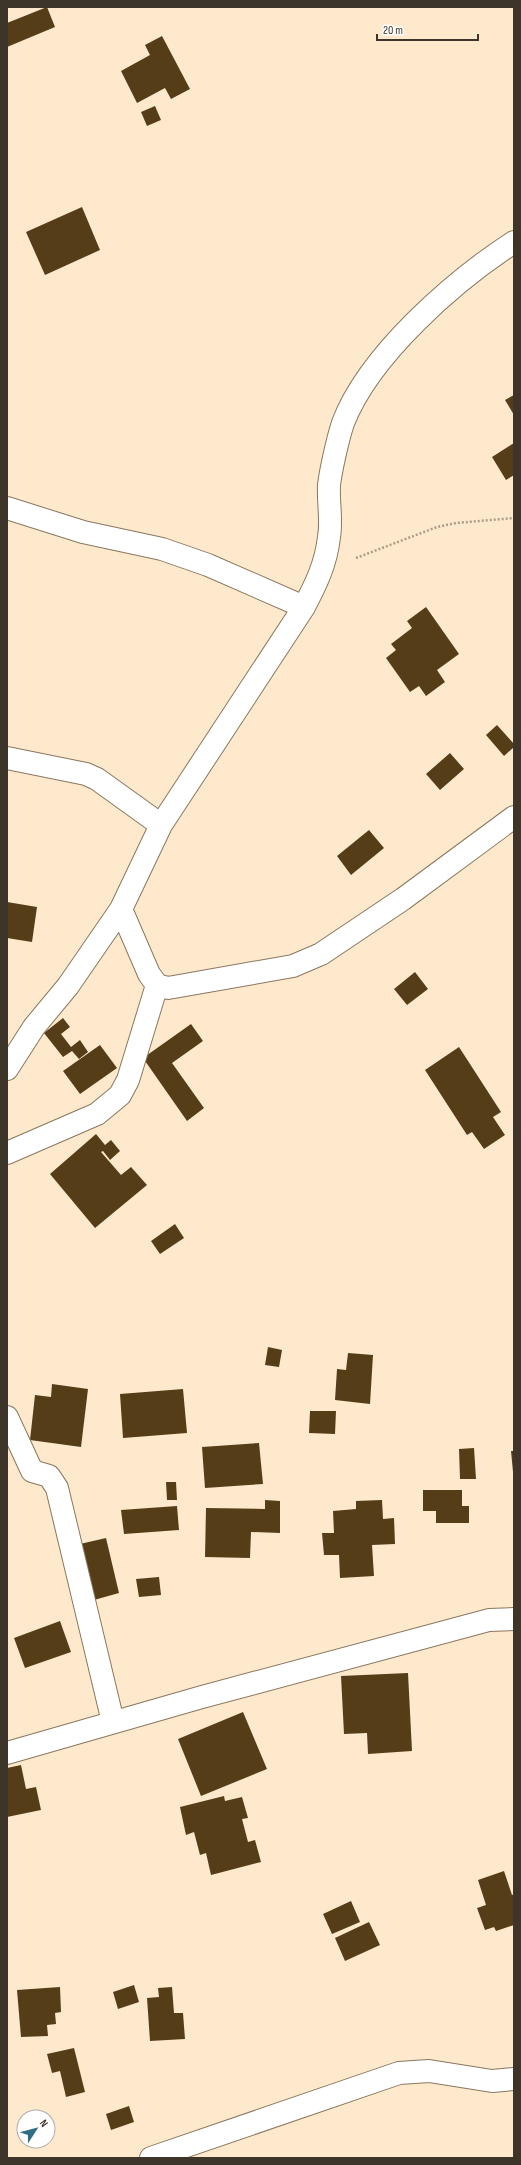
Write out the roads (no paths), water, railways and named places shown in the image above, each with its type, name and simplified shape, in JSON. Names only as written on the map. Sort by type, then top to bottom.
[{"type":"street","points":[[7,1069],[34,1027],[68,986],[121,909],[161,825],[304,607],[322,572],[330,536],[329,485],[343,423],[366,382],[409,326],[461,282],[514,242]]},
{"type":"street","points":[[7,508],[83,532],[162,549],[208,565],[304,607]]},
{"type":"street","points":[[7,758],[86,774],[97,779],[161,825]]},
{"type":"street","points":[[121,909],[149,974],[157,985],[168,988],[293,966],[321,954],[403,898],[514,817]]},
{"type":"street","points":[[7,1153],[97,1114],[120,1095],[128,1080],[157,985]]},
{"type":"street","points":[[7,1417],[32,1471],[49,1476],[57,1488],[113,1722]]},
{"type":"street","points":[[7,1753],[113,1722],[489,1620],[514,1619]]},
{"type":"street","points":[[151,2158],[399,2073],[429,2071],[492,2081],[514,2079]]}]
